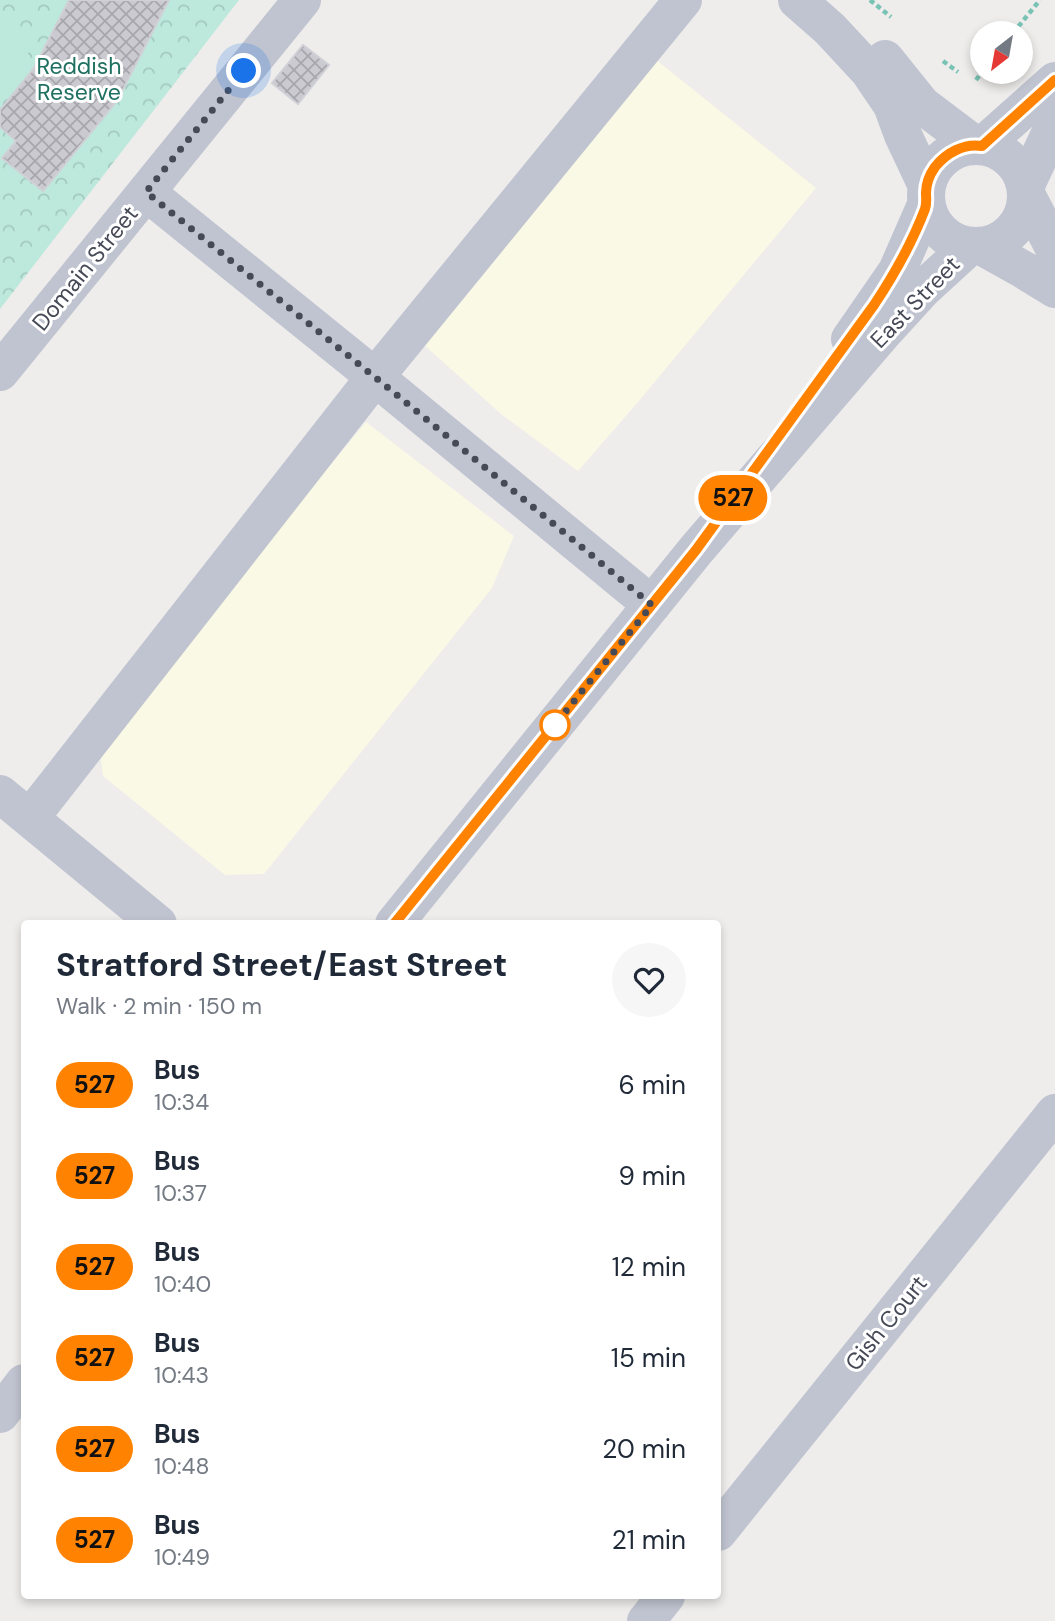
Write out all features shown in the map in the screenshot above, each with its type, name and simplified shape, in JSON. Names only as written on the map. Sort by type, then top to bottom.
[{"type":"street","name":"Domain Street","points":[[0,372],[302,0]]},
{"type":"street","points":[[30,818],[375,377],[683,0]]},
{"type":"street","points":[[797,0],[830,29],[869,71],[892,105],[927,195],[932,220],[942,233],[955,242],[976,246],[1055,289]]},
{"type":"street","points":[[809,0],[827,9],[880,54],[922,105],[979,145],[998,150],[1011,159],[1020,170],[1055,250]]},
{"type":"street","points":[[927,195],[933,170],[944,157],[958,149],[979,145],[1055,80]]},
{"type":"street","points":[[976,246],[995,243],[1018,225],[1024,212],[1027,191],[1055,123]]},
{"type":"street","points":[[146,192],[652,605]]},
{"type":"street","name":"East Street","points":[[696,550],[897,271],[927,195]]},
{"type":"street","name":"East Street","points":[[397,920],[696,550],[923,289],[976,246]]},
{"type":"street","points":[[0,794],[153,920]]},
{"type":"street","name":"Gish Court","points":[[721,1528],[1055,1113]]},
{"type":"street","points":[[0,1414],[21,1387]]},
{"type":"street","points":[[646,1621],[664,1599]]},
{"type":"path","points":[[1023,21],[1040,0]]},
{"type":"shaded area","points":[[655,59],[816,188],[578,471],[501,414],[422,343]]},
{"type":"shaded area","points":[[366,422],[514,536],[492,588],[264,874],[225,875],[103,776],[99,744]]},
{"type":"green space","name":"Reddish Reserve","points":[[0,0],[239,0],[0,309]]},
{"type":"green space","points":[[0,9],[33,45],[0,100]]},
{"type":"building","points":[[69,0],[169,0],[117,101],[43,191],[2,158],[16,141],[0,127],[0,110],[34,68]]},
{"type":"building","points":[[303,45],[329,65],[298,104],[272,83]]},
{"type":"bus line","name":"527","points":[[397,920],[696,550],[874,305],[897,271],[926,205],[927,186],[933,170],[944,157],[958,149],[982,146],[1055,80]]},
{"type":"route","points":[[244,71],[146,192],[652,605],[548,733],[555,725]]}]
